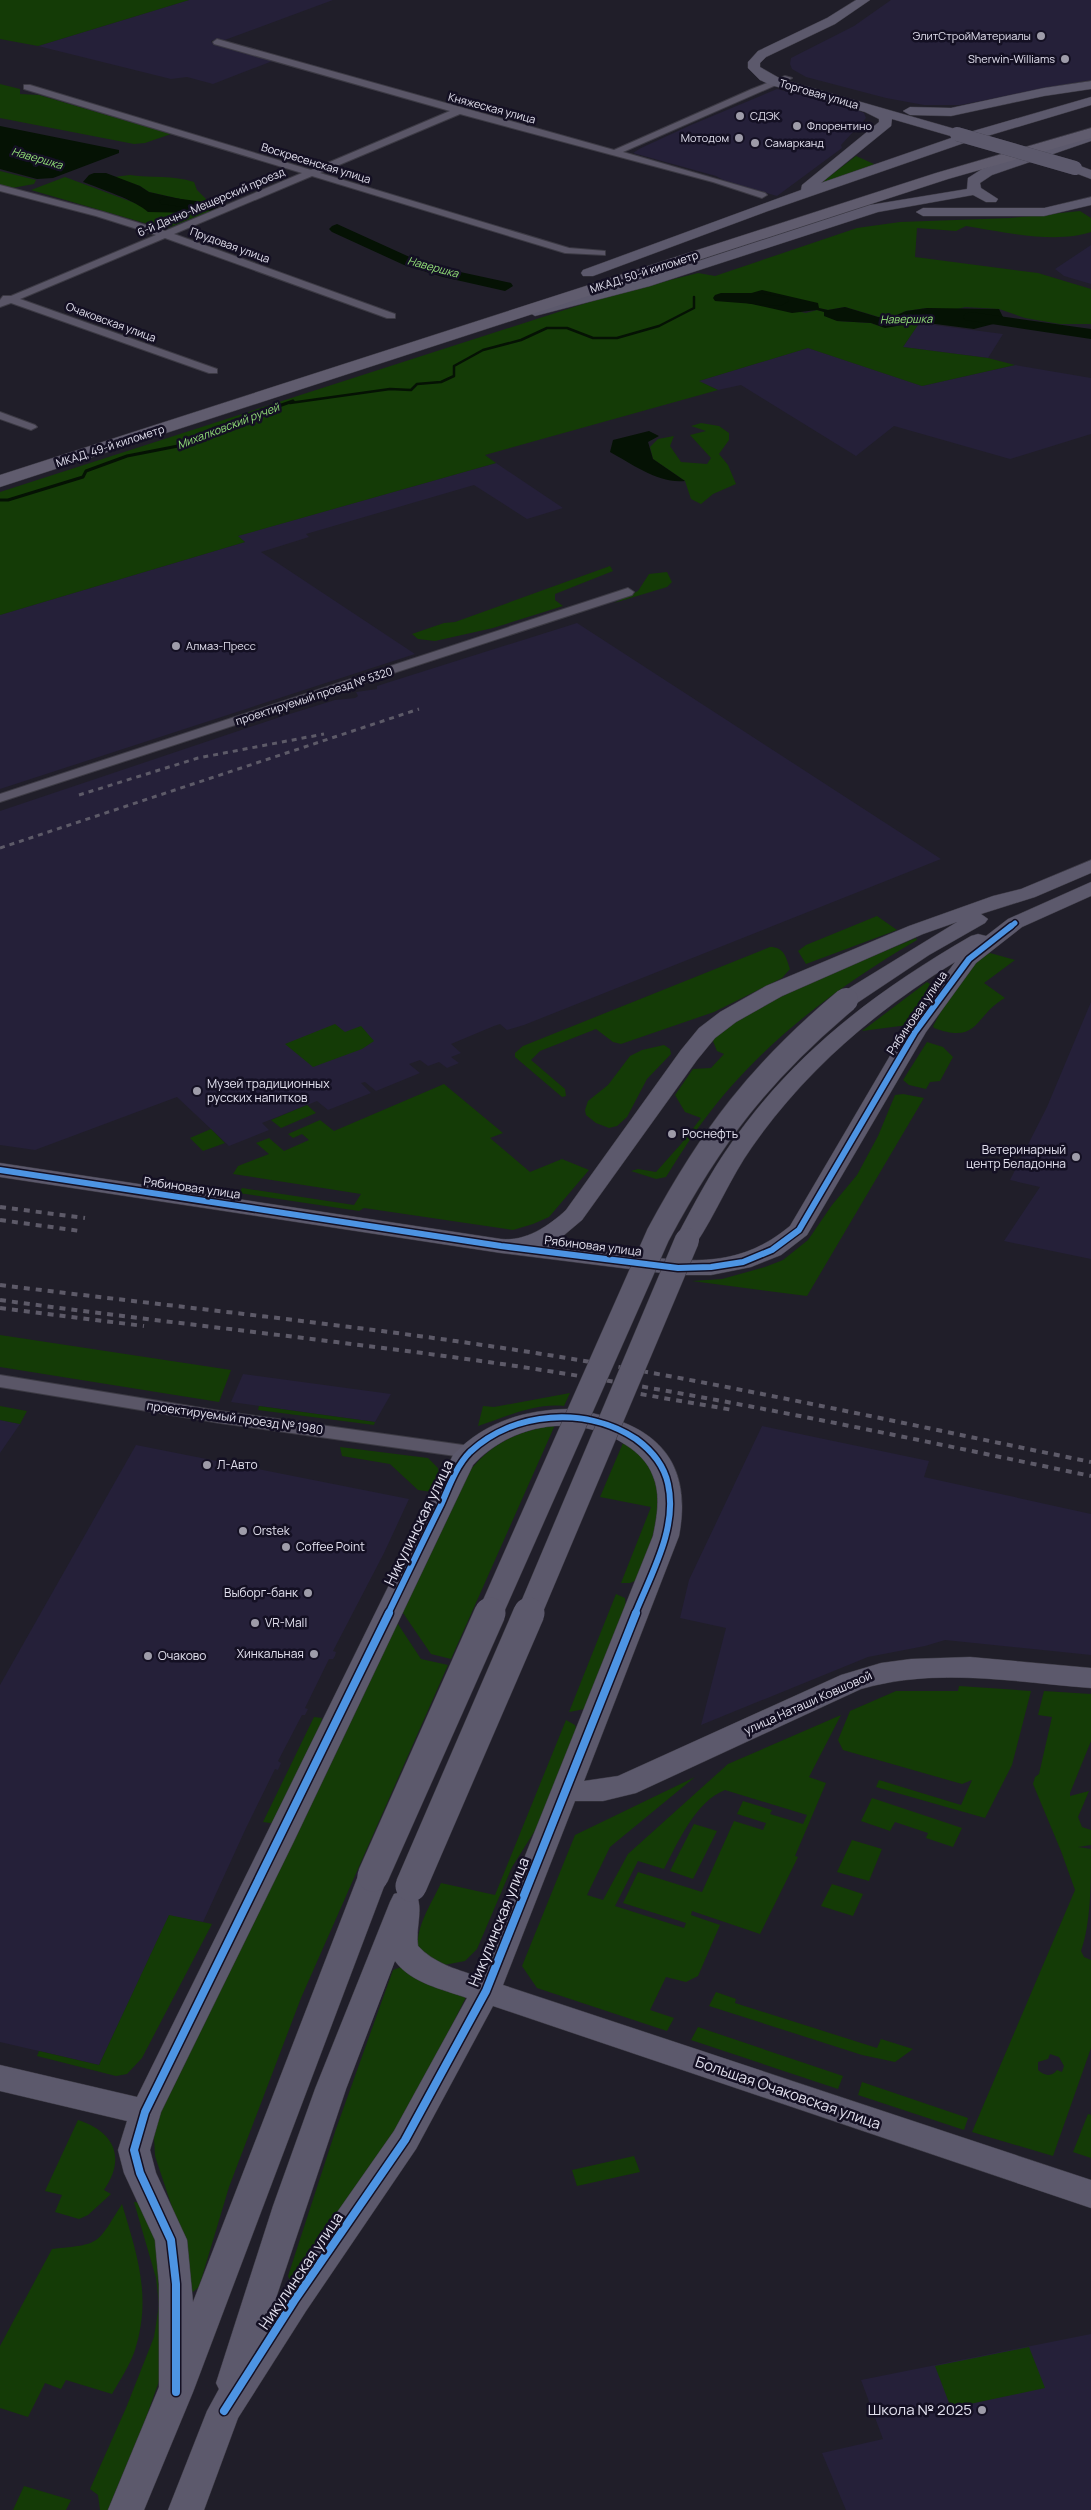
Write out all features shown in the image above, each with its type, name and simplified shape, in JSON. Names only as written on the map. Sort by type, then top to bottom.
[{"type":"highway","name":"МКАД, 50-й километр","points":[[570,279],[1049,125],[1091,119]]},
{"type":"highway","name":"МКАД, 50-й километр","points":[[220,410],[942,176],[1091,133]]},
{"type":"highway","name":"МКАД, 49-й километр","points":[[125,422],[198,398]]},
{"type":"highway","name":"МКАД, 49-й километр","points":[[0,481],[220,410]]},
{"type":"street","name":"Торговая улица","points":[[867,1],[831,21],[769,50],[757,58],[753,65],[756,70],[782,80],[866,108],[955,132]]},
{"type":"street","name":"Торговая улица","points":[[867,1],[846,23],[778,56],[772,64],[773,69],[782,80],[886,107],[955,132]]},
{"type":"street","name":"Княжеская улица","points":[[217,42],[459,111],[616,152],[762,195]]},
{"type":"street","points":[[616,152],[782,80]]},
{"type":"street","points":[[886,107],[923,113],[964,110],[1035,94],[1091,85]]},
{"type":"street","name":"Воскресенская улица","points":[[27,87],[568,251],[601,253]]},
{"type":"street","points":[[588,273],[792,198],[1008,125],[1091,101]]},
{"type":"street","points":[[792,198],[879,132],[887,120],[880,113],[866,108]]},
{"type":"street","points":[[1049,125],[1091,108]]},
{"type":"street","points":[[955,132],[951,120],[955,114],[964,110]]},
{"type":"street","name":"6-й Дачно-Мещерский проезд","points":[[0,304],[5,298],[164,235],[459,111]]},
{"type":"street","points":[[879,132],[910,126],[955,132],[1087,169]]},
{"type":"street","points":[[1091,137],[987,172],[973,181],[974,190],[982,196],[1020,205],[1055,204],[1091,195]]},
{"type":"street","points":[[862,145],[859,152],[860,156],[872,160],[889,162],[911,158]]},
{"type":"street","points":[[1032,172],[1091,148]]},
{"type":"street","points":[[983,190],[996,186]]},
{"type":"street","name":"Прудовая улица","points":[[0,188],[32,195],[164,235],[391,316]]},
{"type":"street","points":[[488,323],[645,283],[894,203],[968,193]]},
{"type":"street","points":[[803,233],[847,221],[897,214],[1044,212],[1091,201]]},
{"type":"street","name":"Очаковская улица","points":[[5,298],[213,372]]},
{"type":"street","points":[[0,415],[32,427]]},
{"type":"street","name":"проектируемый проезд № 5320","points":[[0,798],[628,592]]},
{"type":"street","name":"Рябиновая улица","points":[[501,1246],[517,1245],[547,1237],[567,1222],[689,1055],[707,1033],[728,1017],[774,991],[916,930],[992,902],[1028,893],[1091,866]]},
{"type":"street","name":"Рябиновая улица","points":[[0,1170],[501,1246],[678,1268],[715,1268],[749,1260],[786,1243],[799,1230],[915,1032],[969,959],[1015,923],[1091,888]]},
{"type":"street","points":[[224,2411],[315,2128],[361,2002],[706,1201],[724,1170],[769,1107],[819,1052],[858,1005],[930,947],[1028,893]]},
{"type":"street","points":[[176,2392],[324,1998],[373,1876],[658,1235],[677,1198],[722,1125],[743,1098],[800,1040],[858,1005],[902,985],[942,960],[1015,923]]},
{"type":"street","points":[[567,1222],[564,1231],[569,1242],[583,1253],[598,1258]]},
{"type":"street","name":"проектируемый проезд № 1980","points":[[0,1381],[220,1417],[470,1452]]},
{"type":"street","name":"Никулинская улица","points":[[126,2510],[176,2392],[176,2284],[171,2240],[140,2173],[134,2150],[145,2112],[284,1832],[457,1469],[470,1452],[502,1431],[532,1420],[556,1418],[586,1420],[622,1431],[650,1451],[666,1476],[671,1509],[666,1536],[486,1991],[441,2077],[405,2140],[294,2302],[224,2411],[186,2510]]},
{"type":"street","name":"улица Наташи Ковшовой","points":[[566,1789],[584,1793],[602,1792],[626,1784],[851,1682],[878,1672],[930,1665],[1091,1678]]},
{"type":"street","name":"Большая Очаковская улица","points":[[408,1894],[401,1931],[404,1950],[409,1960],[436,1974],[1091,2194]]},
{"type":"street","points":[[0,2078],[145,2112]]},
{"type":"shaded area","points":[[189,0],[333,0],[222,41],[217,39],[211,41],[212,43],[275,60],[213,84],[187,77],[171,79],[38,46]]},
{"type":"shaded area","points":[[891,0],[1091,0],[1091,80],[960,105],[924,105],[886,98],[806,77],[792,69],[790,64],[791,58],[854,26]]},
{"type":"shaded area","points":[[777,89],[853,108],[864,113],[866,118],[841,145],[842,148],[777,196],[725,181],[716,176],[633,153],[691,125]]},
{"type":"shaded area","points":[[1091,245],[1091,284],[1064,276],[1055,269]]},
{"type":"shaded area","points":[[919,323],[1003,334],[988,358],[903,347]]},
{"type":"shaded area","points":[[808,348],[922,386],[1015,365],[1091,378],[1091,434],[1010,459],[894,426],[856,456],[741,385],[718,390],[698,381]]},
{"type":"shaded area","points":[[496,463],[563,508],[527,519],[474,485],[306,534],[309,537],[261,552],[415,654],[0,789],[0,615],[245,542],[237,536]]},
{"type":"shaded area","points":[[577,623],[941,859],[524,1025],[507,1030],[500,1024],[494,1026],[451,1044],[461,1053],[451,1057],[459,1063],[447,1068],[439,1062],[428,1066],[420,1060],[409,1064],[420,1073],[376,1091],[365,1082],[361,1083],[371,1093],[328,1110],[317,1101],[262,1123],[269,1130],[229,1146],[177,1097],[35,1150],[0,1145],[0,811],[280,717],[335,700],[355,698],[358,696],[356,692],[377,689],[377,686]]},
{"type":"shaded area","points":[[1091,1002],[1091,1259],[1004,1241],[1040,1187],[1010,1180],[1047,1107]]},
{"type":"shaded area","points":[[243,1374],[391,1394],[375,1422],[231,1402]]},
{"type":"shaded area","points":[[0,1420],[20,1424],[0,1453]]},
{"type":"shaded area","points":[[762,1426],[929,1461],[924,1477],[1091,1514],[1091,1655],[945,1640],[925,1646],[868,1657],[701,1725],[726,1628],[680,1618],[689,1580]]},
{"type":"shaded area","points":[[136,1445],[409,1499],[384,1553],[333,1651],[336,1652],[335,1656],[333,1659],[329,1659],[305,1708],[308,1709],[305,1715],[302,1715],[278,1761],[281,1763],[278,1770],[275,1769],[203,1922],[169,1916],[99,2065],[0,2042],[0,1685]]},
{"type":"shaded area","name":"Школа № 2025","points":[[1091,2334],[1091,2510],[846,2510],[822,2453],[883,2439],[861,2380]]},
{"type":"green space","points":[[0,0],[189,0],[38,46],[0,39]]},
{"type":"green space","points":[[0,84],[20,89],[20,94],[39,95],[171,134],[145,143],[134,144],[0,118]]},
{"type":"green space","points":[[856,156],[874,164],[886,164],[817,186]]},
{"type":"green space","points":[[0,171],[36,180],[34,184],[12,188],[0,185]]},
{"type":"green space","points":[[130,175],[194,182],[197,190],[216,209],[165,229],[31,190],[65,177],[140,205],[149,212],[189,201],[149,192],[140,186],[114,177]]},
{"type":"green space","points":[[1080,211],[1091,218],[1091,232],[1062,237],[1029,236],[966,226],[956,231],[917,228],[915,257],[1038,273],[1091,289],[1091,324],[1060,324],[1025,318],[999,309],[965,307],[954,310],[927,308],[906,311],[890,318],[879,317],[845,307],[828,310],[748,294],[748,303],[806,313],[817,310],[825,312],[837,321],[871,323],[885,328],[920,322],[903,347],[988,358],[1015,365],[922,386],[808,348],[699,381],[718,390],[485,455],[496,463],[238,536],[245,542],[0,615],[0,492],[611,295],[698,273],[715,276],[857,228],[900,222],[1011,218]]},
{"type":"green space","points":[[701,423],[719,426],[729,433],[729,440],[719,454],[728,465],[736,484],[713,494],[701,504],[691,499],[685,481],[653,459],[650,447],[658,439],[674,436],[670,446],[681,462],[707,464],[711,458],[690,435],[706,431],[691,426]]},
{"type":"green space","points":[[610,566],[613,571],[555,594],[555,600],[563,606],[493,628],[435,641],[418,639],[412,634],[444,623],[455,622]]},
{"type":"green space","points":[[667,572],[672,582],[667,587],[614,603],[638,591],[649,574]]},
{"type":"green space","points":[[877,916],[897,930],[806,964],[798,951],[806,945]]},
{"type":"green space","points":[[916,938],[917,940],[858,977],[829,998],[775,1042],[726,1092],[694,1134],[666,1177],[656,1179],[631,1171],[638,1169],[656,1172],[701,1118],[685,1112],[675,1095],[693,1069],[711,1068],[724,1054],[717,1051],[713,1041],[723,1029],[773,1000]]},
{"type":"green space","points":[[770,947],[775,947],[781,951],[786,957],[790,969],[782,978],[714,1012],[621,1044],[613,1042],[596,1029],[540,1051],[531,1060],[565,1089],[566,1096],[562,1097],[515,1057],[515,1053],[523,1046]]},
{"type":"green space","points":[[990,953],[1015,960],[984,983],[1005,998],[969,1030],[960,1033],[934,1028],[933,1026],[964,974],[972,965]]},
{"type":"green space","points":[[927,982],[930,984],[908,1025],[862,1031]]},
{"type":"green space","points":[[335,1024],[345,1032],[361,1026],[374,1041],[362,1049],[313,1067],[285,1044]]},
{"type":"green space","points":[[927,1042],[943,1047],[953,1057],[940,1081],[930,1082],[926,1089],[909,1085],[903,1080]]},
{"type":"green space","points":[[664,1045],[670,1049],[671,1054],[647,1079],[627,1117],[617,1126],[609,1128],[596,1123],[586,1115],[585,1110],[588,1101],[608,1085],[630,1056],[642,1050]]},
{"type":"green space","points":[[444,1084],[503,1133],[490,1138],[530,1172],[562,1159],[589,1170],[549,1217],[513,1230],[364,1208],[359,1211],[239,1193],[242,1188],[354,1205],[361,1194],[233,1174],[238,1166],[269,1154],[256,1143],[269,1138],[284,1151],[309,1140],[302,1134],[293,1138],[288,1134],[320,1120],[334,1131]]},
{"type":"green space","points":[[903,1094],[924,1098],[807,1296],[692,1281],[722,1279],[765,1267],[783,1260],[808,1240],[832,1205],[857,1175],[878,1136],[895,1095]]},
{"type":"green space","points":[[307,1105],[316,1113],[281,1128],[271,1120]]},
{"type":"green space","points":[[211,1129],[225,1143],[203,1151],[190,1138]]},
{"type":"green space","points":[[0,1335],[231,1370],[219,1402],[0,1367]]},
{"type":"green space","points":[[570,1393],[564,1406],[531,1409],[478,1426],[483,1406],[494,1407]]},
{"type":"green space","points":[[0,1406],[27,1411],[20,1424],[0,1420]]},
{"type":"green space","points":[[259,1406],[375,1422],[374,1425],[258,1410]]},
{"type":"green space","points":[[555,1425],[451,1659],[431,1654],[401,1610],[468,1473],[487,1453],[506,1440],[528,1431]]},
{"type":"green space","points":[[623,1443],[640,1456],[651,1471],[657,1488],[658,1506],[655,1525],[644,1562],[637,1580],[630,1583],[621,1583],[651,1507],[600,1497]]},
{"type":"green space","points":[[340,1447],[428,1458],[438,1468],[439,1476],[432,1492],[418,1490],[390,1464],[342,1456]]},
{"type":"green space","points":[[616,1594],[625,1598],[626,1607],[585,1709],[569,1712]]},
{"type":"green space","points":[[396,1621],[421,1659],[448,1665],[301,1998],[229,2187],[199,2287],[193,2292],[191,2290],[187,2252],[155,2156],[154,2137],[158,2116]]},
{"type":"green space","points":[[959,1686],[1031,1691],[1012,1765],[985,1818],[876,1787],[879,1780],[961,1805],[972,1780],[962,1784],[843,1750],[838,1740],[850,1711],[896,1691],[958,1691]]},
{"type":"green space","points":[[1044,1691],[1091,1694],[1091,1741],[1070,1796],[1089,1791],[1078,1817],[1082,1827],[1091,1830],[1091,1845],[1078,1847],[1091,1849],[1089,1915],[1081,1951],[1084,1957],[1091,1960],[1091,2048],[1053,2156],[972,2132],[1075,1890],[1033,1784],[1035,1777],[1039,1774],[1052,1717],[1038,1715]],"holes":[[[1050,2054],[1059,2057],[1064,2066],[1062,2072],[1057,2070],[1053,2074],[1048,2075],[1038,2070],[1038,2062],[1048,2059]]]},
{"type":"green space","points":[[841,1715],[809,1777],[826,1783],[795,1856],[798,1857],[760,1934],[692,1911],[691,1915],[720,1925],[698,1976],[686,1982],[666,1977],[650,2010],[674,2018],[667,2031],[537,1988],[522,1966],[575,1835],[695,1777],[610,1847],[587,1895],[603,1900],[628,1854],[728,1764]],"holes":[[[725,1790],[807,1815],[803,1824],[770,1814],[772,1810],[743,1801],[737,1814],[766,1823],[763,1830],[734,1821],[702,1892],[638,1872],[623,1903],[686,1923],[684,1928],[615,1906],[638,1861],[664,1869],[689,1823],[705,1803]]]},
{"type":"green space","points":[[314,1717],[322,1718],[316,1744],[277,1824],[263,1822]]},
{"type":"green space","points":[[566,1720],[575,1725],[577,1732],[541,1821],[512,1867],[477,1949],[465,1961],[444,1965],[419,1952],[418,1944],[421,1926],[441,1883],[495,1895]]},
{"type":"green space","points":[[872,1798],[962,1828],[953,1847],[926,1838],[928,1833],[895,1822],[890,1831],[861,1821]]},
{"type":"green space","points":[[694,1824],[717,1831],[693,1879],[670,1871]]},
{"type":"green space","points":[[852,1840],[882,1849],[869,1881],[837,1872]]},
{"type":"green space","points":[[832,1884],[863,1894],[853,1916],[821,1906]]},
{"type":"green space","points":[[169,1915],[212,1924],[142,2058],[127,2074],[116,2076],[37,2056],[39,2051],[99,2065]]},
{"type":"green space","points":[[401,1967],[468,1993],[412,2105],[291,2283],[288,2276],[336,2129],[393,1970]]},
{"type":"green space","points":[[716,1992],[736,1999],[735,2003],[877,2048],[881,2039],[913,2049],[895,2062],[862,2055],[709,2006]]},
{"type":"green space","points":[[698,2027],[843,2076],[838,2089],[691,2040]]},
{"type":"green space","points":[[862,2082],[968,2118],[964,2130],[858,2095]]},
{"type":"green space","points":[[1088,2114],[1091,2115],[1091,2158],[1073,2152]]},
{"type":"green space","points":[[78,2120],[91,2125],[108,2139],[115,2157],[111,2178],[104,2190],[111,2194],[88,2215],[79,2219],[55,2212],[62,2195],[45,2191]]},
{"type":"green space","points":[[634,2156],[640,2172],[577,2186],[572,2170]]},
{"type":"green space","points":[[134,2202],[147,2203],[153,2206],[176,2334],[143,2426],[108,2510],[100,2510],[98,2495],[90,2489],[126,2408],[154,2337],[159,2305],[156,2278]]},
{"type":"green space","points":[[122,2204],[137,2258],[142,2294],[142,2312],[135,2350],[128,2367],[112,2394],[66,2380],[61,2389],[45,2383],[28,2417],[0,2408],[0,2346],[52,2249],[80,2246],[96,2240],[102,2235]]},
{"type":"green space","points":[[1029,2347],[1045,2388],[951,2408],[935,2366]]},
{"type":"green space","points":[[24,2486],[71,2500],[66,2510],[13,2510]]},
{"type":"water","points":[[0,126],[119,150],[119,153],[53,178],[37,179],[0,169]]},
{"type":"water","points":[[106,173],[140,186],[149,192],[189,201],[200,206],[200,210],[194,213],[148,212],[126,199],[83,182],[89,175]]},
{"type":"water","points":[[762,290],[818,303],[819,308],[828,310],[845,307],[878,317],[890,318],[906,311],[927,308],[999,309],[1005,321],[974,329],[920,322],[885,328],[871,323],[837,321],[824,316],[824,312],[817,310],[792,313],[747,303],[748,294]]},
{"type":"water","points":[[649,431],[659,436],[648,442],[653,459],[685,481],[675,481],[656,476],[610,452],[613,440]]},
{"type":"waterway","name":"Навершка","points":[[166,201],[212,207]]},
{"type":"waterway","name":"Навершка","points":[[337,229],[409,262],[448,274],[505,286]]},
{"type":"waterway","name":"Михалковский ручей","points":[[290,403],[390,389],[411,390],[417,384],[441,382],[454,376],[454,366],[483,350],[521,340],[547,328],[567,328],[593,338],[617,338],[659,326],[694,308],[694,297]]},
{"type":"waterway","name":"Навершка","points":[[721,298],[759,298],[781,301]]},
{"type":"waterway","name":"Навершка","points":[[971,317],[1091,334]]},
{"type":"waterway","name":"Михалковский ручей","points":[[0,500],[8,500],[83,477],[86,471],[127,456],[178,446],[213,429],[293,401]]},
{"type":"railway","points":[[0,848],[419,709]]},
{"type":"railway","points":[[79,795],[198,758],[324,734]]},
{"type":"railway","points":[[0,1207],[85,1218]]},
{"type":"railway","points":[[0,1220],[80,1231]]},
{"type":"railway","points":[[0,1285],[435,1338],[579,1360],[771,1396],[1091,1462]]},
{"type":"railway","points":[[0,1300],[439,1355],[576,1375],[797,1416],[1091,1476]]},
{"type":"railway","points":[[0,1308],[144,1326]]},
{"type":"railway","points":[[617,1390],[733,1410]]},
{"type":"cycle path","points":[[0,1170],[501,1246],[678,1268],[711,1267],[743,1262],[772,1250],[799,1230],[915,1032],[969,959],[1015,923]]},
{"type":"cycle path","points":[[176,2392],[176,2284],[171,2240],[140,2173],[134,2150],[145,2112],[279,1841],[462,1461],[469,1453],[493,1435],[530,1421],[548,1418],[568,1418],[588,1420],[608,1426],[627,1434],[644,1445],[657,1458],[666,1475],[670,1498],[670,1513],[666,1536],[486,1991],[441,2077],[405,2140],[294,2301],[224,2411]]},
{"type":"place","name":"ЭлитСтройМатериалы","points":[[1041,36]]},
{"type":"place","name":"Sherwin-Williams","points":[[1065,59]]},
{"type":"place","name":"СДЭК","points":[[740,116]]},
{"type":"place","name":"Флорентино","points":[[797,126]]},
{"type":"place","name":"Мотодом","points":[[739,138]]},
{"type":"place","name":"Самарканд","points":[[755,143]]},
{"type":"place","name":"Алмаз-Пресс","points":[[176,646]]},
{"type":"place","name":"Музей традиционных русских напитков","points":[[197,1091]]},
{"type":"place","name":"Роснефть","points":[[672,1134]]},
{"type":"place","name":"Ветеринарный центр Беладонна","points":[[1076,1157]]},
{"type":"place","name":"Л-Авто","points":[[207,1465]]},
{"type":"place","name":"Orstek","points":[[243,1531]]},
{"type":"place","name":"Coffee Point","points":[[286,1547]]},
{"type":"place","name":"Выборг-банк","points":[[308,1593]]},
{"type":"place","name":"VR-Mall","points":[[255,1623]]},
{"type":"place","name":"Хинкальная","points":[[314,1654]]},
{"type":"place","name":"Очаково","points":[[148,1656]]},
{"type":"place","name":"Школа № 2025","points":[[982,2410]]}]
